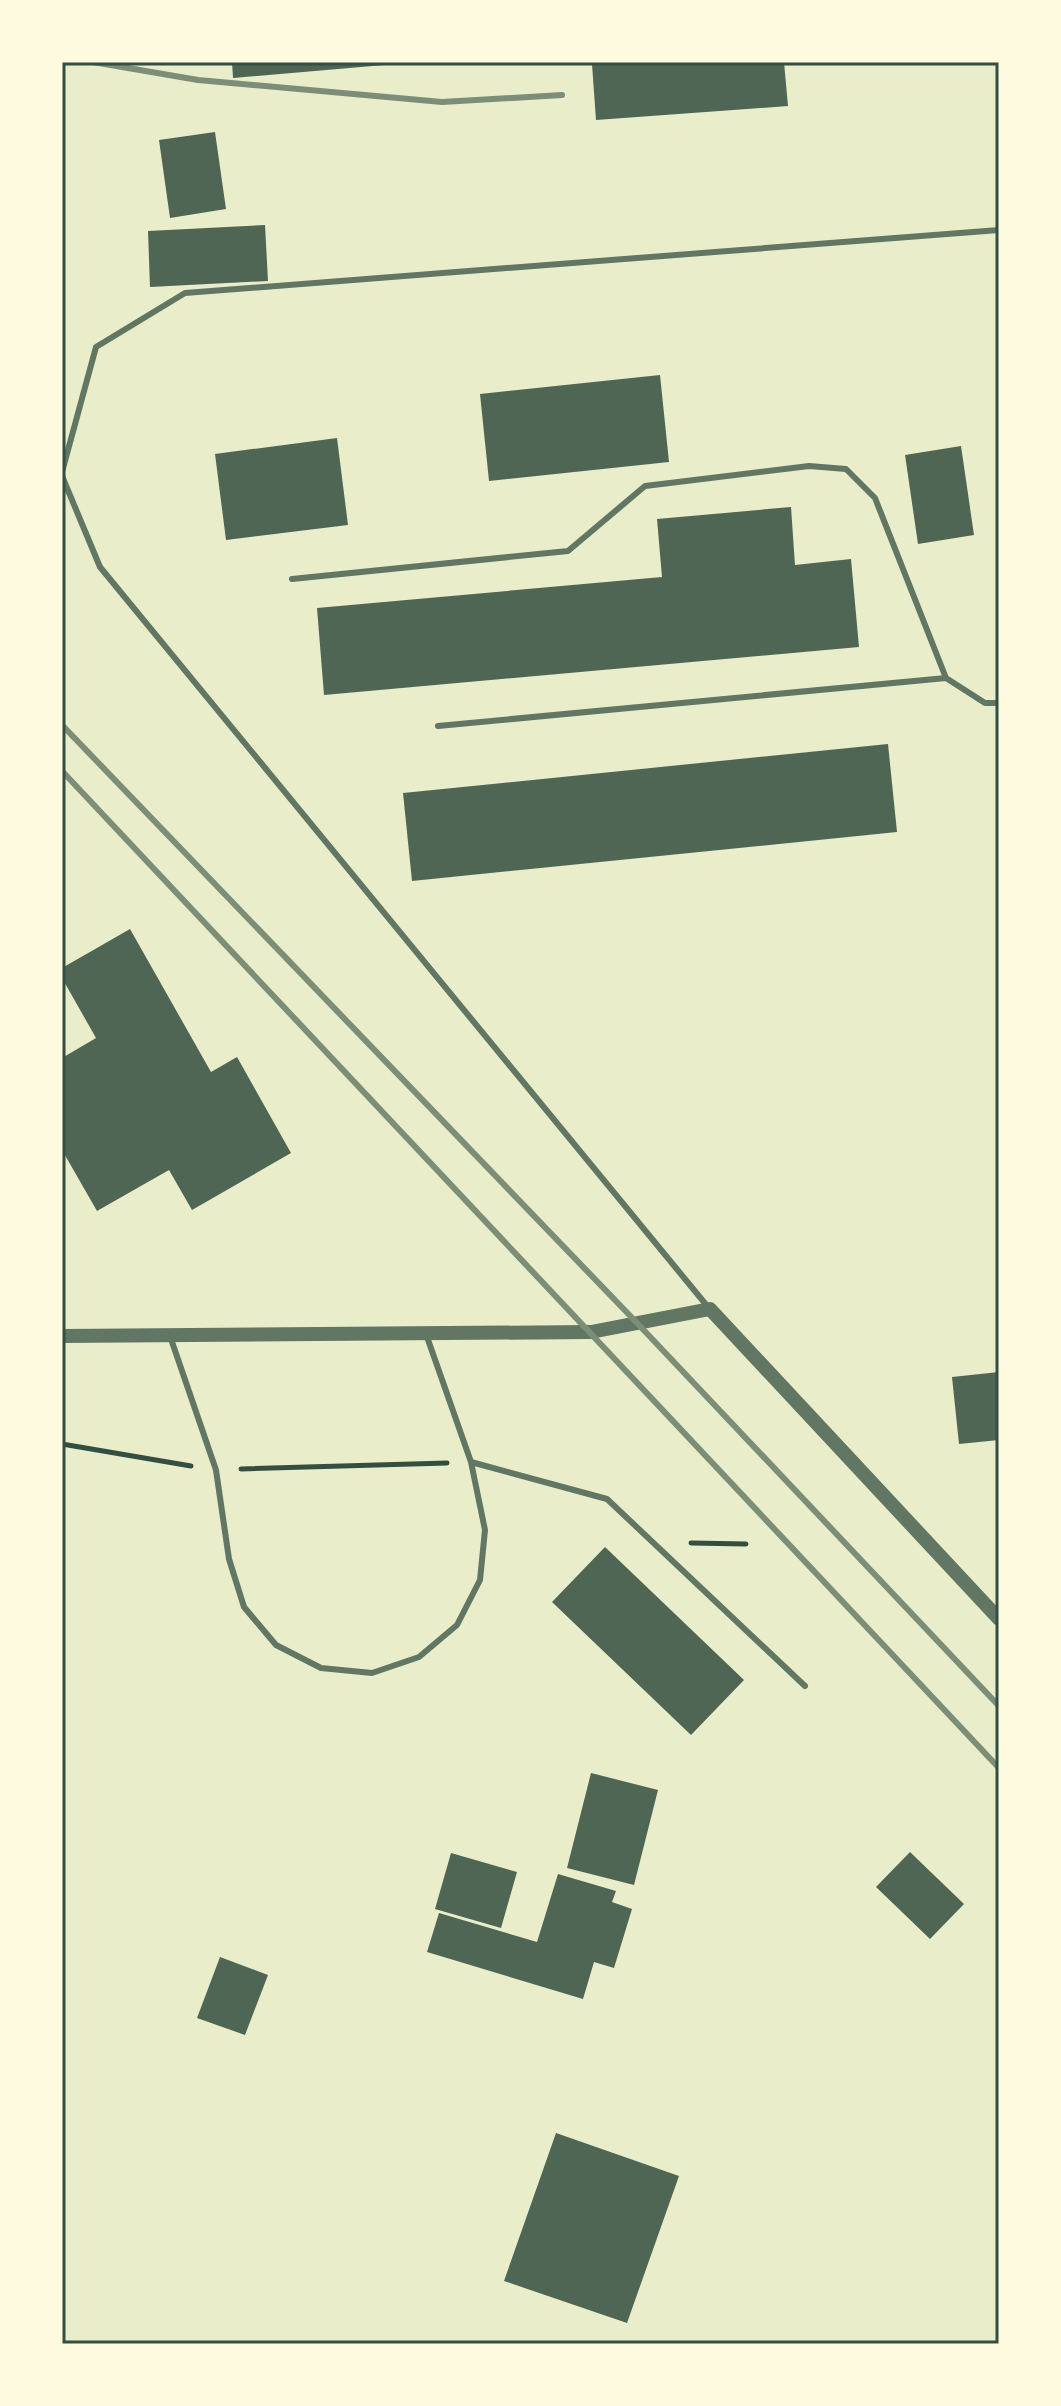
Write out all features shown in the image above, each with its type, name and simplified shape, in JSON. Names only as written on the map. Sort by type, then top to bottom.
[{"type":"street","points":[[62,1336],[591,1332],[710,1309],[999,1619]]},
{"type":"lane","points":[[710,1309],[100,567],[62,474],[96,347],[185,293],[999,230]]},
{"type":"lane","points":[[292,579],[568,551],[645,486],[809,466],[846,469],[875,498],[946,678],[985,703],[999,703]]},
{"type":"lane","points":[[438,726],[946,678]]},
{"type":"lane","points":[[170,1336],[216,1470],[229,1559],[244,1607],[276,1645],[321,1668],[372,1673],[419,1657],[457,1625],[480,1580],[485,1530],[471,1462],[426,1334]]},
{"type":"lane","points":[[471,1462],[607,1499],[805,1686]]},
{"type":"path","points":[[62,1444],[216,1470],[471,1462]]},
{"type":"path","points":[[652,1543],[746,1544]]},
{"type":"building","points":[[232,62],[396,62],[396,64],[233,78]]},
{"type":"building","points":[[784,62],[788,106],[596,120],[592,64]]},
{"type":"building","points":[[215,132],[226,209],[170,218],[159,140]]},
{"type":"building","points":[[265,225],[268,281],[150,287],[148,231]]},
{"type":"building","points":[[660,375],[669,462],[489,481],[480,394]]},
{"type":"building","points":[[337,438],[348,525],[226,540],[215,454]]},
{"type":"building","points":[[961,446],[974,535],[918,544],[905,455]]},
{"type":"building","points":[[791,507],[795,565],[851,559],[859,647],[324,695],[317,608],[662,577],[657,519]]},
{"type":"building","points":[[888,744],[897,832],[412,881],[403,793]]},
{"type":"building","points":[[130,929],[211,1072],[237,1057],[291,1153],[192,1210],[169,1170],[97,1211],[62,1150],[62,1058],[96,1038],[62,978],[62,968]]},
{"type":"building","points":[[999,1372],[999,1440],[959,1444],[952,1377]]},
{"type":"building","points":[[605,1547],[744,1680],[691,1735],[552,1602]]},
{"type":"building","points":[[591,1773],[658,1790],[634,1885],[567,1868]]},
{"type":"building","points":[[910,1852],[964,1904],[930,1939],[876,1887]]},
{"type":"building","points":[[451,1853],[517,1872],[501,1928],[435,1909]]},
{"type":"building","points":[[558,1874],[616,1891],[612,1902],[632,1909],[614,1968],[594,1962],[583,1999],[427,1952],[439,1913],[537,1942]]},
{"type":"building","points":[[220,1957],[268,1975],[245,2035],[197,2018]]},
{"type":"building","points":[[556,2133],[679,2176],[627,2323],[504,2281]]},
{"type":"railway","points":[[93,62],[198,80],[442,102],[562,95]]},
{"type":"railway","points":[[62,725],[638,1324],[999,1706]]},
{"type":"railway","points":[[62,771],[999,1768]]}]
